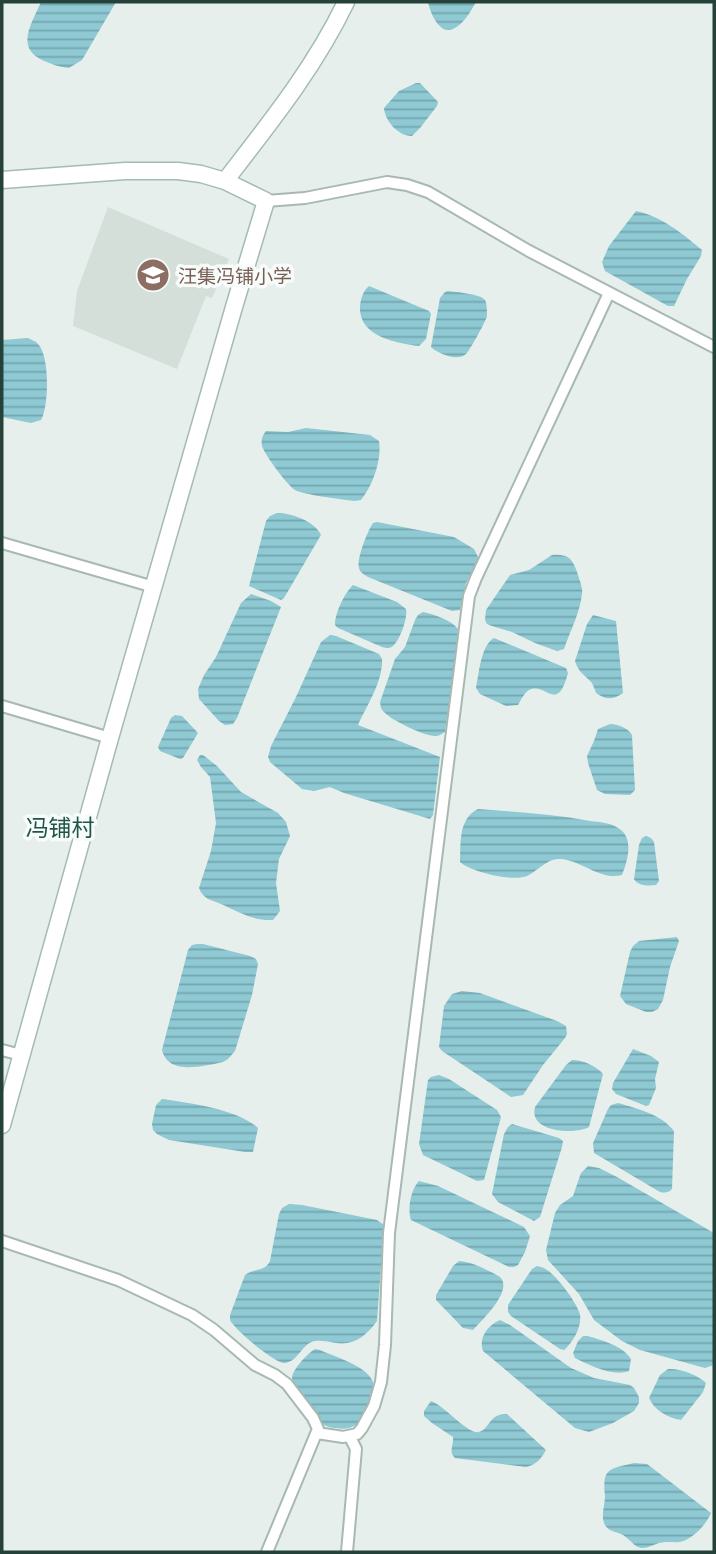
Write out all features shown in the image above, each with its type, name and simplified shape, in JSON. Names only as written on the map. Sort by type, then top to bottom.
[{"type":"street","points":[[225,181],[292,92],[333,29],[346,2]]},
{"type":"street","points":[[2,180],[143,170],[177,171],[225,181],[266,201],[304,198],[387,182],[407,185],[428,192],[500,235],[714,347]]},
{"type":"street","points":[[2,1125],[226,332],[266,201]]},
{"type":"street","points":[[317,1433],[342,1437],[357,1434],[374,1406],[381,1382],[389,1233],[469,596],[475,578],[609,293]]},
{"type":"street","points":[[2,543],[154,587]]},
{"type":"street","points":[[2,706],[110,738]]},
{"type":"street","points":[[2,1050],[21,1055]]},
{"type":"street","points":[[2,1241],[118,1280],[192,1315],[255,1365],[287,1384],[313,1418],[317,1433],[267,1552]]},
{"type":"street","points":[[347,1552],[356,1449],[350,1437]]},
{"type":"shaded area","name":"汪集冯铺小学","points":[[108,207],[229,259],[212,298],[206,296],[177,369],[73,326],[77,291]]},
{"type":"water","points":[[41,2],[116,2],[82,60],[69,68],[42,60],[29,48],[27,41],[30,26]]},
{"type":"water","points":[[428,2],[476,2],[460,24],[448,30],[436,22]]},
{"type":"water","points":[[420,83],[438,102],[412,136],[393,127],[384,108],[399,91]]},
{"type":"water","points":[[636,211],[663,221],[702,250],[674,306],[668,306],[605,271],[602,262],[609,246]]},
{"type":"water","points":[[369,286],[429,311],[431,314],[426,339],[419,346],[380,337],[365,325],[360,306]]},
{"type":"water","points":[[448,291],[479,296],[487,305],[487,316],[478,335],[466,354],[458,357],[442,354],[431,347],[440,298]]},
{"type":"water","points":[[28,338],[42,350],[47,381],[44,413],[41,420],[31,423],[2,417],[2,340]]},
{"type":"water","points":[[306,428],[370,435],[379,441],[376,472],[361,500],[300,492],[291,487],[277,470],[262,446],[266,431],[288,432]]},
{"type":"water","points":[[277,513],[302,519],[314,526],[321,535],[281,600],[249,586],[266,521]]},
{"type":"water","points":[[373,523],[454,537],[474,549],[478,557],[477,564],[466,583],[460,610],[452,611],[361,572],[361,552]]},
{"type":"water","points":[[552,555],[566,556],[571,560],[582,591],[577,615],[564,649],[557,651],[487,624],[485,620],[486,610],[510,575],[529,570]]},
{"type":"water","points":[[353,585],[397,602],[406,609],[403,629],[392,647],[382,647],[335,625],[341,604]]},
{"type":"water","points":[[251,594],[281,607],[237,718],[233,724],[225,725],[199,699],[198,689],[241,603]]},
{"type":"water","points":[[423,612],[442,618],[458,629],[445,732],[437,736],[416,731],[393,719],[383,711],[380,702],[395,659],[405,647],[415,620]]},
{"type":"water","points":[[593,615],[616,621],[623,693],[613,698],[596,693],[592,683],[580,671],[575,661],[587,624]]},
{"type":"water","points":[[330,635],[379,654],[382,659],[377,685],[358,725],[440,757],[433,815],[430,819],[330,787],[314,791],[302,789],[270,762],[268,757],[271,746],[321,642]]},
{"type":"water","points":[[494,638],[566,668],[568,673],[560,692],[551,694],[535,688],[527,691],[518,705],[506,706],[480,694],[476,688],[481,660],[486,647]]},
{"type":"water","points":[[175,715],[182,716],[198,733],[180,759],[160,751],[158,747],[171,718]]},
{"type":"water","points":[[610,724],[628,730],[632,735],[635,790],[630,795],[605,794],[597,790],[588,763],[587,756],[598,729]]},
{"type":"water","points":[[200,755],[217,766],[241,792],[278,813],[286,822],[290,836],[279,859],[276,883],[280,911],[273,920],[240,913],[208,899],[199,888],[211,851],[216,823],[210,777],[197,760]]},
{"type":"water","points":[[478,809],[602,822],[614,826],[625,835],[628,846],[622,875],[606,875],[560,859],[555,859],[521,878],[492,875],[465,866],[460,862],[464,825]]},
{"type":"water","points":[[646,836],[654,842],[659,881],[656,885],[641,884],[634,879],[639,845]]},
{"type":"water","points":[[677,937],[679,941],[663,1000],[658,1009],[646,1012],[626,1004],[620,996],[633,946],[639,941]]},
{"type":"water","points":[[197,944],[250,956],[256,959],[258,964],[252,995],[235,1051],[223,1062],[188,1067],[171,1063],[162,1050],[188,950]]},
{"type":"water","points":[[462,991],[480,993],[566,1026],[565,1038],[523,1095],[511,1097],[439,1047],[444,1006],[452,994]]},
{"type":"water","points":[[633,1049],[659,1062],[656,1088],[649,1105],[646,1106],[616,1094],[612,1089]]},
{"type":"water","points":[[572,1060],[589,1064],[603,1074],[589,1127],[563,1131],[538,1122],[535,1107]]},
{"type":"water","points":[[439,1075],[497,1110],[501,1117],[484,1180],[477,1181],[423,1155],[419,1144],[428,1080]]},
{"type":"water","points":[[162,1099],[213,1108],[249,1121],[258,1128],[253,1152],[169,1140],[157,1134],[152,1124],[156,1105]]},
{"type":"water","points":[[618,1103],[656,1116],[674,1131],[672,1189],[669,1191],[660,1192],[594,1153],[593,1143],[608,1109]]},
{"type":"water","points":[[512,1124],[563,1141],[540,1217],[534,1221],[498,1202],[492,1194],[504,1134]]},
{"type":"water","points":[[588,1166],[617,1177],[714,1233],[714,1365],[705,1368],[640,1350],[622,1341],[594,1320],[579,1294],[548,1260],[546,1250],[555,1213],[560,1205],[573,1196],[581,1173]]},
{"type":"water","points":[[419,1181],[438,1186],[524,1227],[530,1236],[518,1265],[509,1267],[411,1220],[410,1199]]},
{"type":"water","points":[[289,1204],[377,1220],[384,1225],[377,1321],[369,1331],[354,1341],[311,1342],[294,1359],[285,1363],[273,1358],[247,1338],[230,1320],[230,1315],[245,1275],[265,1267],[270,1261],[279,1214],[282,1208]]},
{"type":"water","points":[[459,1261],[493,1273],[501,1278],[503,1284],[503,1291],[494,1306],[473,1330],[463,1328],[436,1300],[436,1295],[453,1266]]},
{"type":"water","points":[[537,1266],[546,1269],[556,1278],[580,1315],[576,1334],[564,1350],[508,1312],[508,1305],[532,1269]]},
{"type":"water","points":[[500,1320],[571,1368],[594,1378],[630,1385],[639,1397],[634,1411],[589,1432],[575,1428],[483,1351],[485,1332]]},
{"type":"water","points":[[583,1336],[623,1350],[631,1359],[629,1371],[609,1371],[575,1358],[573,1353]]},
{"type":"water","points":[[315,1349],[356,1366],[370,1377],[374,1393],[369,1408],[357,1424],[344,1429],[321,1423],[294,1385],[292,1378],[295,1371]]},
{"type":"water","points":[[668,1369],[688,1373],[706,1383],[703,1392],[681,1420],[662,1413],[649,1398],[660,1375]]},
{"type":"water","points":[[431,1401],[474,1432],[483,1430],[493,1418],[507,1414],[546,1450],[538,1461],[526,1467],[455,1458],[452,1451],[453,1437],[424,1416],[424,1411]]},
{"type":"water","points":[[634,1463],[647,1464],[711,1513],[690,1538],[643,1548],[607,1528],[603,1517],[606,1475],[613,1469]]},
{"type":"place","name":"汪集冯铺小学","points":[[153,275]]},
{"type":"district","name":"冯铺村","points":[[60,827]]}]
